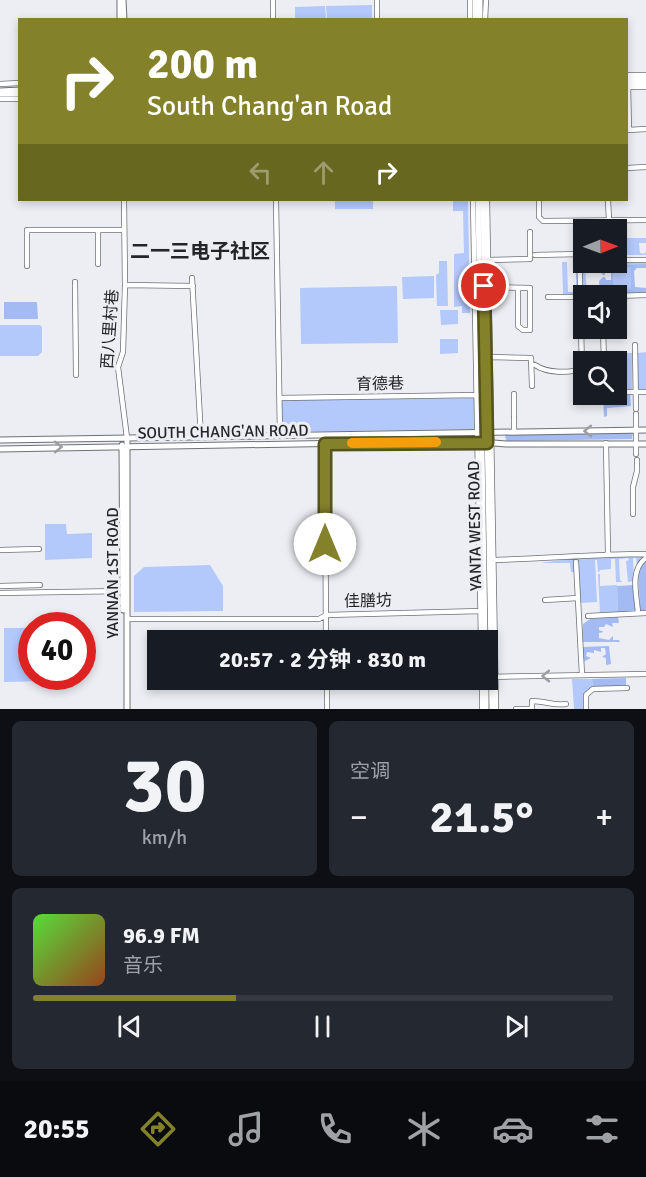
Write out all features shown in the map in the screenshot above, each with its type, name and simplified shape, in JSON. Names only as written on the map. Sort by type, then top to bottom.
[{"type":"main road","points":[[122,0],[122,18]]},
{"type":"main road","points":[[475,0],[475,18]]},
{"type":"main road","points":[[480,0],[480,18]]},
{"type":"main road","points":[[628,83],[646,77]]},
{"type":"main road","points":[[628,83],[646,85]]},
{"type":"main road","points":[[0,92],[18,92]]},
{"type":"main road","name":"YANTA WEST ROAD","points":[[475,201],[479,395],[484,433]]},
{"type":"main road","name":"YANTA WEST ROAD","points":[[485,201],[486,630]]},
{"type":"main road","name":"SOUTH CHANG'AN ROAD","points":[[0,440],[646,430]]},
{"type":"main road","name":"YANNAN 1ST ROAD","points":[[125,438],[126,709]]},
{"type":"main road","name":"YANTA WEST ROAD","points":[[484,442],[491,560],[484,630]]},
{"type":"main road","name":"SOUTH CHANG'AN ROAD","points":[[0,449],[484,442],[646,444]]},
{"type":"main road","name":"YANNAN 1ST ROAD","points":[[125,592],[126,709]]},
{"type":"main road","name":"YANTA WEST ROAD","points":[[484,709],[486,690]]},
{"type":"main road","name":"YANTA WEST ROAD","points":[[490,690],[494,709]]},
{"type":"street","points":[[273,0],[273,18]]},
{"type":"street","points":[[377,0],[377,18]]},
{"type":"street","points":[[470,0],[470,18]]},
{"type":"street","points":[[485,18],[486,0]]},
{"type":"street","points":[[0,84],[18,83]]},
{"type":"street","points":[[0,99],[18,99]]},
{"type":"street","points":[[628,130],[646,129]]},
{"type":"street","points":[[628,168],[646,167]]},
{"type":"street","name":"西八里村巷","points":[[124,201],[123,352],[118,368],[125,438]]},
{"type":"street","points":[[276,201],[280,436]]},
{"type":"street","points":[[484,442],[490,357],[485,201]]},
{"type":"street","points":[[539,201],[539,217],[543,221],[573,221]]},
{"type":"street","points":[[608,201],[609,219]]},
{"type":"street","points":[[627,220],[646,220]]},
{"type":"street","points":[[27,266],[27,230],[124,230]]},
{"type":"street","points":[[98,230],[98,264]]},
{"type":"street","points":[[488,260],[530,259],[530,232]]},
{"type":"street","points":[[535,255],[573,254]]},
{"type":"street","points":[[627,260],[646,260]]},
{"type":"street","points":[[192,278],[201,437]]},
{"type":"street","points":[[75,282],[76,375]]},
{"type":"street","points":[[125,285],[193,286]]},
{"type":"street","points":[[489,287],[530,288],[530,330],[523,330],[518,326],[518,290]]},
{"type":"street","points":[[627,296],[646,295]]},
{"type":"street","points":[[548,297],[573,297]]},
{"type":"street","points":[[633,514],[633,486],[637,471],[634,345]]},
{"type":"street","points":[[490,357],[531,358],[532,386]]},
{"type":"street","points":[[535,365],[546,371],[573,371]]},
{"type":"street","points":[[627,392],[646,392]]},
{"type":"street","points":[[514,394],[514,432]]},
{"type":"street","name":"育德巷","points":[[280,398],[479,395]]},
{"type":"street","points":[[606,443],[608,554]]},
{"type":"street","points":[[325,444],[326,630]]},
{"type":"street","points":[[0,550],[39,549]]},
{"type":"street","points":[[489,630],[491,560],[540,560],[580,555],[646,554]]},
{"type":"street","points":[[638,614],[636,573],[639,565],[646,558]]},
{"type":"street","points":[[576,562],[582,675]]},
{"type":"street","points":[[0,586],[40,585]]},
{"type":"street","points":[[0,593],[125,592]]},
{"type":"street","points":[[545,600],[578,598]]},
{"type":"street","name":"佳膳坊","points":[[127,619],[319,619],[326,615],[485,611]]},
{"type":"street","points":[[588,616],[646,613]]},
{"type":"street","points":[[498,678],[646,674]]},
{"type":"street","points":[[586,709],[586,695],[593,689],[627,688]]},
{"type":"street","points":[[327,690],[327,709]]},
{"type":"street","points":[[516,709],[532,709],[532,701],[542,701],[550,705],[566,704]]},
{"type":"shaded area","points":[[372,5],[372,18],[327,18],[326,6]]},
{"type":"shaded area","points":[[325,6],[326,18],[295,18],[295,7]]},
{"type":"shaded area","points":[[335,201],[373,201],[373,209],[335,209]]},
{"type":"shaded area","points":[[453,201],[468,201],[470,313],[462,313],[462,306],[454,307],[454,254],[464,253],[463,211],[453,211]]},
{"type":"shaded area","points":[[627,238],[646,238],[646,243],[639,243],[640,253],[646,252],[646,255],[627,255]]},
{"type":"shaded area","points":[[439,261],[447,261],[448,306],[437,306],[436,275],[439,273]]},
{"type":"shaded area","points":[[627,261],[646,261],[646,264],[627,264]]},
{"type":"shaded area","points":[[562,262],[567,262],[568,292],[573,292],[573,295],[563,294]]},
{"type":"shaded area","points":[[627,264],[646,264],[646,268],[637,268],[634,271],[635,287],[646,288],[646,292],[627,292],[627,289],[631,289],[631,267],[627,267]]},
{"type":"shaded area","points":[[627,267],[631,267],[631,290],[627,290],[627,285],[614,285],[613,273],[627,273]]},
{"type":"shaded area","points":[[576,273],[578,273],[579,285],[576,285]]},
{"type":"shaded area","points":[[582,273],[585,273],[586,285],[582,285]]},
{"type":"shaded area","points":[[611,273],[613,273],[614,285],[599,285],[599,281],[603,277],[611,280]]},
{"type":"shaded area","points":[[434,276],[434,298],[403,299],[402,277]]},
{"type":"shaded area","points":[[397,286],[398,343],[301,344],[300,288]]},
{"type":"shaded area","points":[[627,292],[646,292],[646,294],[627,294]]},
{"type":"shaded area","points":[[4,302],[37,302],[38,319],[4,319]]},
{"type":"shaded area","points":[[440,310],[458,310],[458,324],[441,325]]},
{"type":"shaded area","points":[[0,325],[40,325],[42,327],[42,352],[38,356],[0,356]]},
{"type":"shaded area","points":[[440,339],[458,339],[458,353],[440,354]]},
{"type":"shaded area","points":[[646,352],[646,389],[638,389],[638,353]]},
{"type":"shaded area","points":[[627,353],[632,353],[632,389],[627,389]]},
{"type":"shaded area","points":[[627,393],[630,393],[631,406],[607,408],[607,416],[604,417],[603,405],[627,405]]},
{"type":"shaded area","points":[[476,398],[477,425],[473,429],[282,432],[282,400]]},
{"type":"shaded area","points":[[633,432],[632,439],[506,441],[505,434]]},
{"type":"shaded area","points":[[45,524],[66,524],[67,534],[92,533],[92,558],[45,560]]},
{"type":"shaded area","points":[[646,555],[637,565],[636,558],[633,558],[634,581],[628,582],[626,561],[629,560],[628,558],[619,559],[622,582],[616,582],[615,559],[611,559],[611,569],[599,572],[597,560],[595,560],[597,602],[580,603],[577,561],[574,561],[574,572],[571,572],[570,563],[541,563],[580,557]]},
{"type":"shaded area","points":[[646,560],[646,610],[640,610],[638,571]]},
{"type":"shaded area","points":[[210,565],[223,586],[223,611],[134,612],[134,576],[144,567]]},
{"type":"shaded area","points":[[598,574],[600,574],[600,586],[617,585],[618,612],[600,613]]},
{"type":"shaded area","points":[[634,585],[635,611],[618,612],[617,586]]},
{"type":"shaded area","points":[[618,617],[619,623],[612,623],[613,627],[606,624],[604,627],[599,627],[599,630],[604,632],[599,633],[599,638],[609,640],[613,636],[613,640],[620,642],[582,642],[583,624],[590,619]]},
{"type":"shaded area","points":[[4,628],[18,628],[18,682],[4,682]]},
{"type":"shaded area","points":[[609,646],[611,664],[606,665],[606,658],[602,657],[606,654],[605,648],[601,648],[601,652],[594,650],[594,653],[587,652],[586,656],[591,658],[583,662],[583,647]]},
{"type":"shaded area","points":[[626,678],[626,687],[593,688],[592,679]]},
{"type":"shaded area","points":[[572,679],[592,679],[593,688],[585,694],[585,709],[574,709]]},
{"type":"slow traffic","points":[[352,443],[436,442]]},
{"type":"district","name":"二一三电子社区","points":[[200,251]]},
{"type":"route","points":[[325,544],[325,444],[468,441],[487,443],[484,286]]}]
